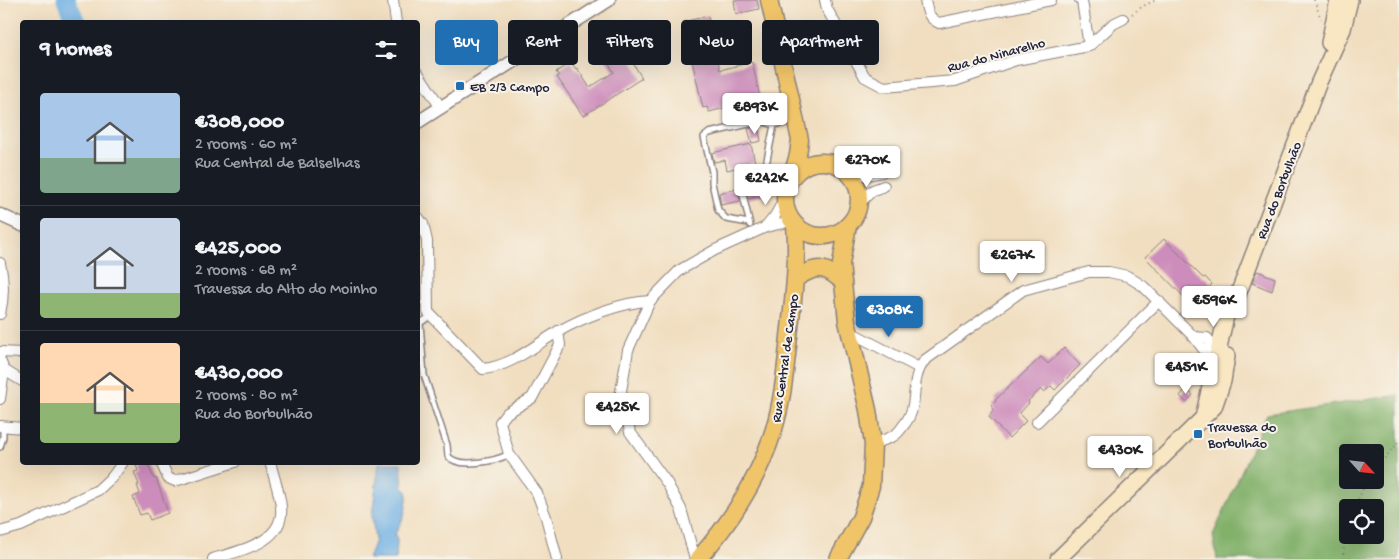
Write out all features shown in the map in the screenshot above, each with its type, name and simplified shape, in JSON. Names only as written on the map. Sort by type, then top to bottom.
[{"type":"main road","points":[[768,0],[800,140],[798,155],[786,188],[785,206],[794,223],[809,234],[819,236],[836,233],[848,225]]},
{"type":"main road","name":"Rua do Borbulhão","points":[[1320,82],[1338,0]]},
{"type":"main road","name":"Rua do Borbulhão","points":[[1203,418],[1236,297],[1320,82],[1343,29],[1350,0]]},
{"type":"main road","points":[[800,140],[827,162],[843,168],[850,174],[856,185],[858,204],[856,212],[848,225],[841,264],[850,334],[868,410],[873,444],[872,486],[861,517],[838,559]]},
{"type":"main road","points":[[791,178],[798,170],[807,165],[816,162],[827,162]]},
{"type":"main road","name":"Rua Central de Campo","points":[[696,559],[734,515],[758,470],[774,428],[784,378],[797,283],[797,247],[794,223]]},
{"type":"main road","points":[[819,236],[829,244],[841,264]]},
{"type":"main road","name":"Rua Central de Campo","points":[[797,283],[804,258],[819,236]]},
{"type":"main road","points":[[797,283],[811,269],[822,268],[832,272],[843,282]]},
{"type":"main road","name":"Rua do Borbulhão","points":[[1058,559],[1214,407],[1223,382],[1223,350]]},
{"type":"street","points":[[393,0],[396,20]]},
{"type":"street","points":[[420,121],[609,0]]},
{"type":"street","name":"Rua do Ninarelho","points":[[825,0],[827,9],[865,77],[884,87],[955,81],[1016,60],[1089,46]]},
{"type":"street","points":[[925,0],[928,14],[932,20],[938,23],[1051,0]]},
{"type":"street","points":[[1080,0],[1082,1],[1089,46]]},
{"type":"street","points":[[1089,46],[1113,24],[1123,19]]},
{"type":"street","points":[[420,76],[441,108]]},
{"type":"street","points":[[850,174],[867,176],[882,172]]},
{"type":"street","points":[[858,204],[873,190],[884,186]]},
{"type":"street","points":[[766,227],[785,198]]},
{"type":"street","points":[[0,216],[20,224]]},
{"type":"street","points":[[420,220],[423,224],[427,241],[428,312],[483,369],[495,368],[527,352],[558,332],[585,318],[636,301],[650,301]]},
{"type":"street","points":[[696,559],[681,510],[668,482],[630,432],[622,391],[628,350],[650,301],[680,270],[751,228],[794,223]]},
{"type":"street","points":[[0,263],[3,299],[0,314]]},
{"type":"street","points":[[873,444],[896,435],[910,418],[914,406],[915,381],[919,368],[925,360],[1023,290],[1080,274],[1109,272],[1127,276],[1143,286],[1194,337],[1207,338],[1223,350]]},
{"type":"street","points":[[1037,422],[1159,301]]},
{"type":"street","points":[[557,559],[546,517],[537,493],[509,454],[500,422],[507,413],[532,398],[560,345],[558,332]]},
{"type":"street","points":[[850,334],[856,335],[919,368]]},
{"type":"street","points":[[0,352],[20,353]]},
{"type":"street","points":[[2,365],[20,379]]},
{"type":"street","points":[[0,399],[2,365]]},
{"type":"street","points":[[1,425],[20,428]]},
{"type":"street","points":[[0,532],[21,526],[98,490],[113,476],[121,465]]},
{"type":"street","points":[[162,465],[168,478],[175,481],[226,465]]},
{"type":"street","points":[[213,559],[262,542],[273,532],[279,522],[282,508],[271,465]]},
{"type":"lane","points":[[751,228],[726,219],[718,210],[704,138],[709,133],[762,121],[774,125],[796,121]]},
{"type":"lane","points":[[751,228],[740,182],[764,174],[774,125]]},
{"type":"lane","points":[[432,316],[420,323],[424,375],[442,429],[448,456],[454,461],[462,462],[491,461],[509,454]]},
{"type":"lane","points":[[0,447],[3,437],[1,425]]},
{"type":"path","points":[[1123,19],[1156,0]]},
{"type":"path","points":[[1384,459],[1399,441]]},
{"type":"path","points":[[1343,559],[1344,544]]},
{"type":"green space","points":[[1399,395],[1399,559],[1217,559],[1213,535],[1267,414]]},
{"type":"water","points":[[379,465],[401,465],[403,489],[407,491],[407,503],[395,534],[397,540],[396,559],[368,559],[375,540],[372,516]]},
{"type":"building","points":[[734,0],[757,0],[759,9],[736,14]]},
{"type":"building","points":[[708,16],[709,20],[691,20]]},
{"type":"building","points":[[752,62],[763,110],[750,112],[747,98],[724,103],[725,108],[709,112],[707,107],[703,108],[693,65],[719,65],[720,70],[740,65],[752,65]]},
{"type":"building","points":[[566,65],[573,65],[590,88],[614,72],[609,65],[634,65],[642,78],[583,116],[557,77],[559,76],[556,72]]},
{"type":"building","points":[[758,126],[761,141],[752,143],[748,129]]},
{"type":"building","points":[[751,144],[755,163],[727,170],[725,160],[714,162],[712,153]]},
{"type":"building","points":[[764,183],[766,195],[748,199],[746,187]]},
{"type":"building","points":[[737,189],[740,201],[721,205],[719,193]]},
{"type":"building","points":[[1164,239],[1203,278],[1205,277],[1212,284],[1208,289],[1210,291],[1205,295],[1208,298],[1201,304],[1190,292],[1184,297],[1145,257]]},
{"type":"building","points":[[1257,271],[1275,278],[1272,291],[1252,283]]},
{"type":"building","points":[[1064,348],[1080,365],[1055,390],[1051,386],[1044,392],[1041,389],[1028,401],[1029,403],[1019,414],[1026,421],[1009,438],[989,417],[993,410],[991,406],[1041,357],[1048,364]]},
{"type":"building","points":[[1186,389],[1193,395],[1186,402],[1180,396]]},
{"type":"building","points":[[136,465],[148,465],[154,479],[156,478],[168,513],[150,520],[147,513],[140,515],[133,497],[140,494],[134,472],[138,471]]},
{"type":"waterway","points":[[66,0],[75,20]]},
{"type":"place","name":"EB 2/3 Campo","points":[[460,86]]},
{"type":"place","name":"Travessa do Borbulhão","points":[[1198,434]]}]
